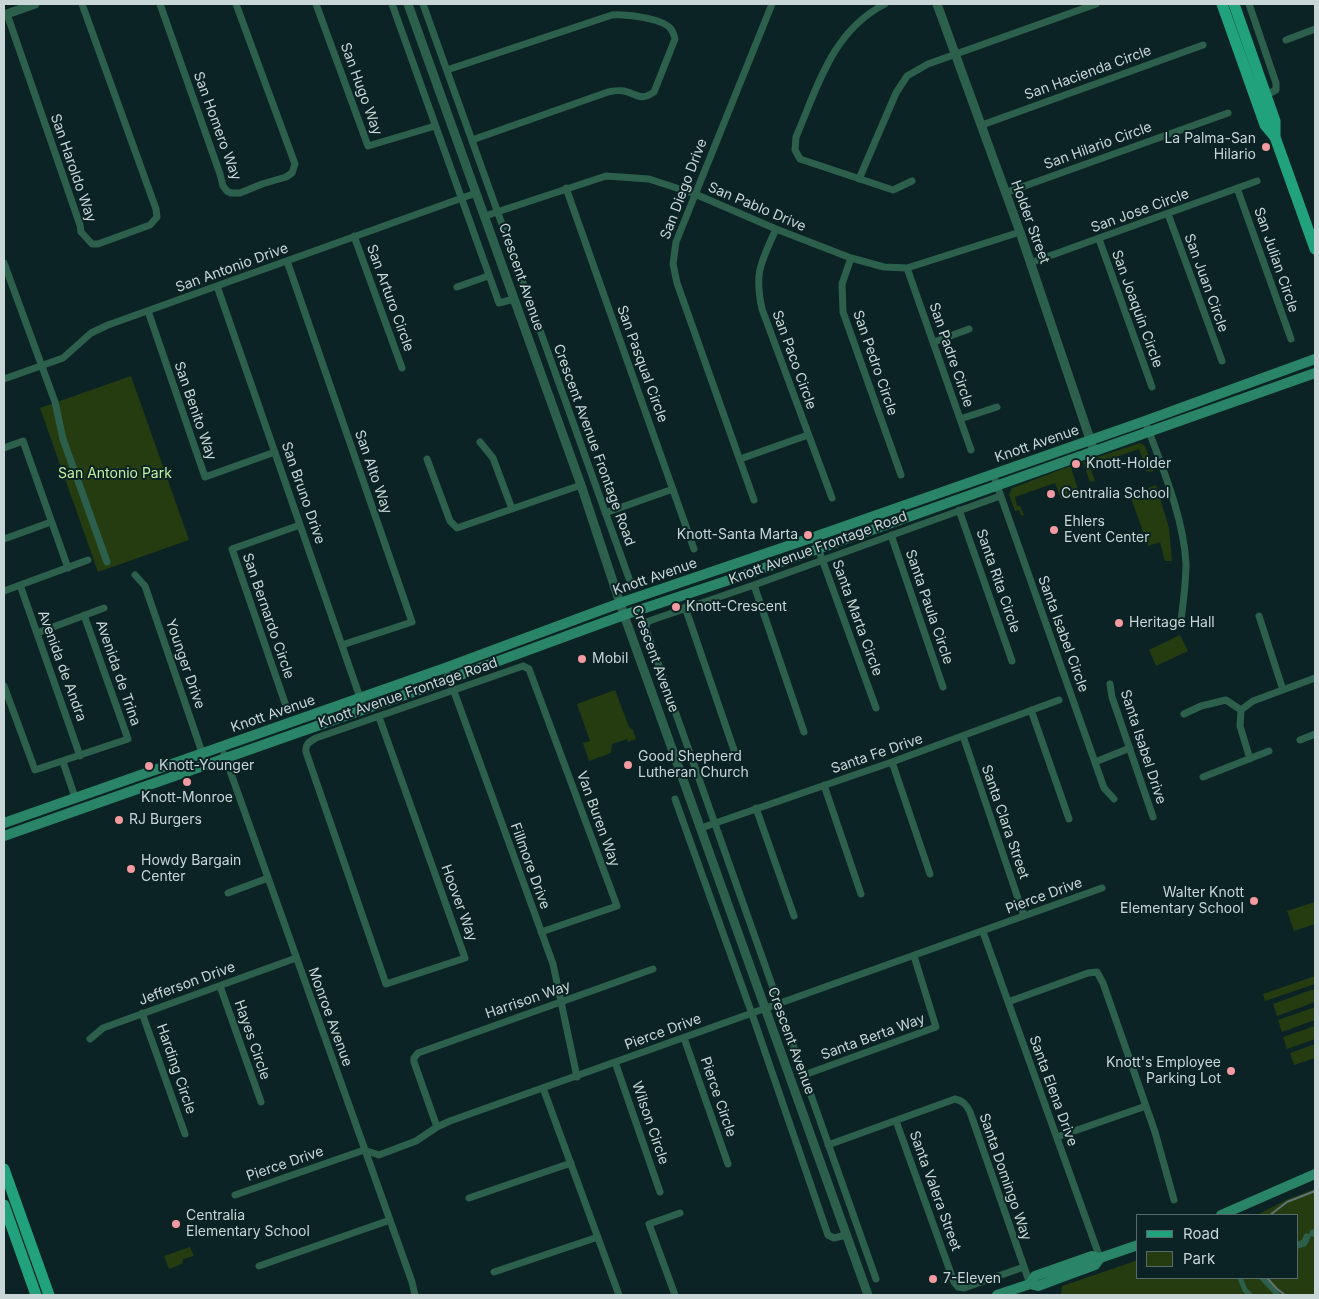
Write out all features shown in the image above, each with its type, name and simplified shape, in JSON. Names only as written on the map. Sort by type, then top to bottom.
[{"type":"main road","points":[[1222,4],[1265,125],[1275,137]]},
{"type":"main road","points":[[1234,4],[1275,121],[1275,137],[1315,249]]},
{"type":"main road","name":"Knott Avenue","points":[[4,823],[360,698],[620,603],[1145,421],[1315,359]]},
{"type":"main road","name":"Knott Avenue","points":[[4,836],[225,757],[364,710],[624,615],[818,548],[999,490],[1094,451],[1315,373]]},
{"type":"main road","points":[[515,642],[519,653]]},
{"type":"main road","points":[[75,797],[79,809]]},
{"type":"main road","points":[[4,1169],[49,1295]]},
{"type":"main road","points":[[1223,1214],[1315,1174]]},
{"type":"main road","points":[[4,1205],[36,1295]]},
{"type":"main road","points":[[997,1295],[1030,1284],[1035,1276],[1092,1256],[1100,1258],[1136,1246]]},
{"type":"street","points":[[5,14],[35,4]]},
{"type":"street","name":"San Haroldo Way","points":[[5,14],[81,232],[92,244],[98,244],[150,225],[157,217],[156,209],[82,4]]},
{"type":"street","name":"San Homero Way","points":[[160,4],[223,186],[231,193],[240,193],[286,177],[292,173],[295,164],[236,4]]},
{"type":"street","name":"San Hugo Way","points":[[316,4],[368,146],[435,126]]},
{"type":"street","points":[[392,4],[499,303],[514,299]]},
{"type":"street","name":"Crescent Avenue","points":[[408,4],[485,216],[624,615],[868,1295]]},
{"type":"street","name":"Crescent Avenue Frontage Road","points":[[424,4],[631,584]]},
{"type":"street","name":"San Diego Drive","points":[[754,500],[677,283],[673,264],[676,242],[772,4]]},
{"type":"street","points":[[885,4],[874,10],[846,34],[830,57],[796,137],[795,150],[800,159],[893,190],[912,182]]},
{"type":"street","name":"Holder Street","points":[[937,4],[1020,232],[1094,451]]},
{"type":"street","points":[[859,179],[896,93],[907,76],[928,64],[956,53],[1096,4]]},
{"type":"street","points":[[1249,4],[1276,83],[1276,90],[1266,94]]},
{"type":"street","points":[[447,70],[612,14],[644,18],[666,25],[674,34],[675,39],[654,92],[648,96],[642,98],[624,91],[608,92],[472,140]]},
{"type":"street","points":[[1286,40],[1315,29]]},
{"type":"street","name":"San Hacienda Circle","points":[[982,124],[1203,45]]},
{"type":"street","name":"San Hilario Circle","points":[[1005,193],[1228,113]]},
{"type":"street","name":"San Pablo Drive","points":[[485,216],[606,176],[649,179],[695,194],[776,229],[851,258],[884,267],[907,268],[1020,232]]},
{"type":"street","name":"San Jose Circle","points":[[1030,263],[1257,181]]},
{"type":"street","name":"San Pasqual Circle","points":[[566,188],[694,549]]},
{"type":"street","name":"San Julian Circle","points":[[1237,188],[1291,339]]},
{"type":"street","name":"San Antonio Drive","points":[[4,379],[63,358],[91,333],[108,325],[476,193]]},
{"type":"street","name":"San Juan Circle","points":[[1168,214],[1222,361]]},
{"type":"street","name":"San Paco Circle","points":[[776,229],[760,267],[758,288],[762,309],[832,498]]},
{"type":"street","name":"San Arturo Circle","points":[[354,236],[402,368]]},
{"type":"street","name":"San Joaquin Circle","points":[[1099,239],[1152,387]]},
{"type":"street","name":"San Pedro Circle","points":[[851,258],[842,284],[843,312],[901,475]]},
{"type":"street","name":"San Alto Way","points":[[286,261],[412,622],[342,646]]},
{"type":"street","points":[[4,263],[55,402],[64,439],[108,562]]},
{"type":"street","name":"San Padre Circle","points":[[907,268],[971,450]]},
{"type":"street","points":[[457,287],[488,276]]},
{"type":"street","name":"San Bruno Drive","points":[[217,286],[364,710]]},
{"type":"street","name":"San Benito Way","points":[[148,311],[205,477],[275,452]]},
{"type":"street","points":[[934,342],[969,329]]},
{"type":"street","points":[[960,419],[997,407]]},
{"type":"street","points":[[1145,421],[1182,535],[1186,568],[1181,621]]},
{"type":"street","points":[[740,459],[808,435]]},
{"type":"street","points":[[4,448],[23,441],[68,568]]},
{"type":"street","points":[[480,442],[493,458],[512,509]]},
{"type":"street","points":[[428,459],[450,521],[457,528],[580,485]]},
{"type":"street","name":"Santa Isabel Circle","points":[[993,474],[1104,788],[1114,799]]},
{"type":"street","points":[[605,513],[673,489]]},
{"type":"street","name":"Knott Avenue Frontage Road","points":[[646,624],[648,620],[959,510],[999,490]]},
{"type":"street","name":"Santa Rita Circle","points":[[959,510],[1012,661]]},
{"type":"street","points":[[4,538],[51,522]]},
{"type":"street","name":"San Bernardo Circle","points":[[284,704],[232,549],[300,525]]},
{"type":"street","name":"Santa Paula Circle","points":[[891,535],[943,687]]},
{"type":"street","name":"Santa Marta Circle","points":[[814,537],[876,708]]},
{"type":"street","points":[[4,591],[88,560]]},
{"type":"street","name":"Younger Drive","points":[[135,575],[145,586],[206,764]]},
{"type":"street","points":[[754,584],[804,732]]},
{"type":"street","name":"Avenida de Andra","points":[[20,585],[80,756]]},
{"type":"street","points":[[685,607],[736,759]]},
{"type":"street","points":[[36,632],[104,608]]},
{"type":"street","name":"Avenida de Trina","points":[[80,756],[128,739],[84,615]]},
{"type":"street","points":[[1259,616],[1283,690]]},
{"type":"street","name":"Crescent Avenue","points":[[646,624],[646,629],[714,823],[876,1279]]},
{"type":"street","name":"Knott Avenue Frontage Road","points":[[306,752],[308,742],[316,738],[523,666],[527,667]]},
{"type":"street","name":"Fillmore Drive","points":[[445,667],[553,964],[577,1076]]},
{"type":"street","name":"Van Buren Way","points":[[527,667],[617,906],[541,932]]},
{"type":"street","points":[[1250,759],[1240,726],[1241,710],[1252,701],[1315,678]]},
{"type":"street","name":"Santa Isabel Drive","points":[[1110,684],[1112,697],[1153,818]]},
{"type":"street","points":[[4,686],[35,770],[80,756]]},
{"type":"street","name":"Santa Fe Drive","points":[[701,828],[892,762],[1059,700]]},
{"type":"street","points":[[1184,714],[1201,706],[1226,700],[1241,710]]},
{"type":"street","points":[[1031,710],[1069,819]]},
{"type":"street","name":"Hoover Way","points":[[306,752],[386,984],[465,958],[379,717]]},
{"type":"street","points":[[1300,740],[1315,734]]},
{"type":"street","name":"Santa Clara Street","points":[[963,736],[1024,916]]},
{"type":"street","name":"Monroe Avenue","points":[[221,746],[412,1282],[415,1295]]},
{"type":"street","points":[[1095,762],[1130,748]]},
{"type":"street","points":[[1202,777],[1269,751]]},
{"type":"street","points":[[64,762],[75,797]]},
{"type":"street","points":[[892,762],[930,874]]},
{"type":"street","points":[[824,785],[862,894]]},
{"type":"street","points":[[675,799],[828,1235],[834,1238],[846,1234]]},
{"type":"street","points":[[756,808],[794,916]]},
{"type":"street","points":[[228,893],[268,878]]},
{"type":"street","name":"Pierce Drive","points":[[235,1195],[364,1150],[379,1155],[416,1141],[436,1127],[450,1121],[1102,888]]},
{"type":"street","name":"Santa Elena Drive","points":[[983,932],[1100,1258]]},
{"type":"street","name":"Santa Berta Way","points":[[804,1075],[936,1027],[914,956]]},
{"type":"street","name":"Jefferson Drive","points":[[90,1039],[103,1028],[296,958]]},
{"type":"street","name":"Harrison Way","points":[[436,1127],[412,1058],[421,1051],[653,969]]},
{"type":"street","points":[[1008,1002],[1088,973],[1097,972],[1103,983],[1146,1106],[1174,1200]]},
{"type":"street","name":"Hayes Circle","points":[[220,986],[261,1102]]},
{"type":"street","name":"Harding Circle","points":[[142,1013],[185,1134]]},
{"type":"street","name":"Pierce Circle","points":[[684,1038],[728,1164]]},
{"type":"street","name":"Wilson Circle","points":[[615,1062],[660,1192]]},
{"type":"street","points":[[543,1088],[619,1295]]},
{"type":"street","name":"Santa Domingo Way","points":[[828,1145],[955,1099],[962,1100],[967,1106],[1030,1284]]},
{"type":"street","points":[[1057,1137],[1146,1106]]},
{"type":"street","name":"Santa Valera Street","points":[[896,1121],[954,1282],[958,1287],[964,1288],[1024,1267]]},
{"type":"street","points":[[469,1198],[571,1163]]},
{"type":"street","points":[[675,1295],[650,1224],[680,1213]]},
{"type":"street","points":[[259,1266],[390,1220]]},
{"type":"street","points":[[1299,1245],[1304,1243],[1312,1234]]},
{"type":"street","points":[[494,1272],[598,1237]]},
{"type":"street","points":[[1240,1279],[1245,1290],[1250,1295]]},
{"type":"street","points":[[1262,1279],[1271,1289],[1269,1290],[1273,1295]]},
{"type":"street","points":[[1262,1279],[1278,1295]]},
{"type":"green space","name":"San Antonio Park","points":[[131,376],[189,540],[98,572],[40,408]]},
{"type":"green space","points":[[1140,443],[1145,446],[1154,471],[1147,472],[1139,449],[1090,466],[1095,481],[1090,482],[1083,462]]},
{"type":"green space","points":[[1071,467],[1079,493],[1061,499],[1055,483],[1015,497],[1017,506],[1020,506],[1024,515],[1021,516],[1019,510],[1015,511],[1009,495],[1012,488]]},
{"type":"green space","points":[[1156,485],[1169,528],[1172,561],[1165,561],[1160,542],[1148,546],[1130,495]]},
{"type":"green space","points":[[1180,635],[1188,651],[1156,666],[1149,650]]},
{"type":"green space","points":[[615,690],[629,727],[633,730],[636,739],[628,742],[627,739],[612,744],[611,753],[589,761],[583,743],[590,741],[577,704]]},
{"type":"green space","points":[[1315,902],[1315,924],[1294,931],[1287,911]]},
{"type":"green space","points":[[1315,976],[1315,984],[1265,1001],[1263,994]]},
{"type":"green space","points":[[1315,990],[1315,1002],[1277,1016],[1273,1004]]},
{"type":"green space","points":[[1315,1007],[1315,1020],[1282,1032],[1278,1020]]},
{"type":"green space","points":[[1315,1026],[1315,1039],[1287,1049],[1283,1037]]},
{"type":"green space","points":[[1315,1044],[1315,1058],[1294,1065],[1290,1053]]},
{"type":"green space","points":[[1315,1189],[1315,1295],[1061,1295],[1062,1286],[1136,1261],[1136,1279],[1299,1279],[1299,1214],[1259,1214],[1288,1199]]},
{"type":"green space","points":[[190,1247],[194,1256],[183,1259],[182,1264],[169,1269],[164,1256]]},
{"type":"railway","points":[[1271,1214],[1287,1202],[1315,1191]]},
{"type":"railway","points":[[1268,1279],[1285,1295]]},
{"type":"place","name":"La Palma-San Hilario","points":[[1266,147]]},
{"type":"place","name":"Knott-Holder","points":[[1076,464]]},
{"type":"place","name":"Centralia School","points":[[1051,494]]},
{"type":"place","name":"Ehlers Event Center","points":[[1054,530]]},
{"type":"place","name":"Knott-Santa Marta","points":[[808,535]]},
{"type":"place","name":"Knott-Crescent","points":[[676,607]]},
{"type":"place","name":"Heritage Hall","points":[[1119,623]]},
{"type":"place","name":"Mobil","points":[[582,659]]},
{"type":"place","name":"Good Shepherd Lutheran Church","points":[[628,765]]},
{"type":"place","name":"Knott-Younger","points":[[149,766]]},
{"type":"place","name":"Knott-Monroe","points":[[187,782]]},
{"type":"place","name":"RJ Burgers","points":[[119,820]]},
{"type":"place","name":"Howdy Bargain Center","points":[[131,869]]},
{"type":"place","name":"Walter Knott Elementary School","points":[[1254,901]]},
{"type":"place","name":"Knott's Employee Parking Lot","points":[[1231,1071]]},
{"type":"place","name":"Centralia Elementary School","points":[[176,1224]]},
{"type":"place","name":"7-Eleven","points":[[933,1279]]}]
